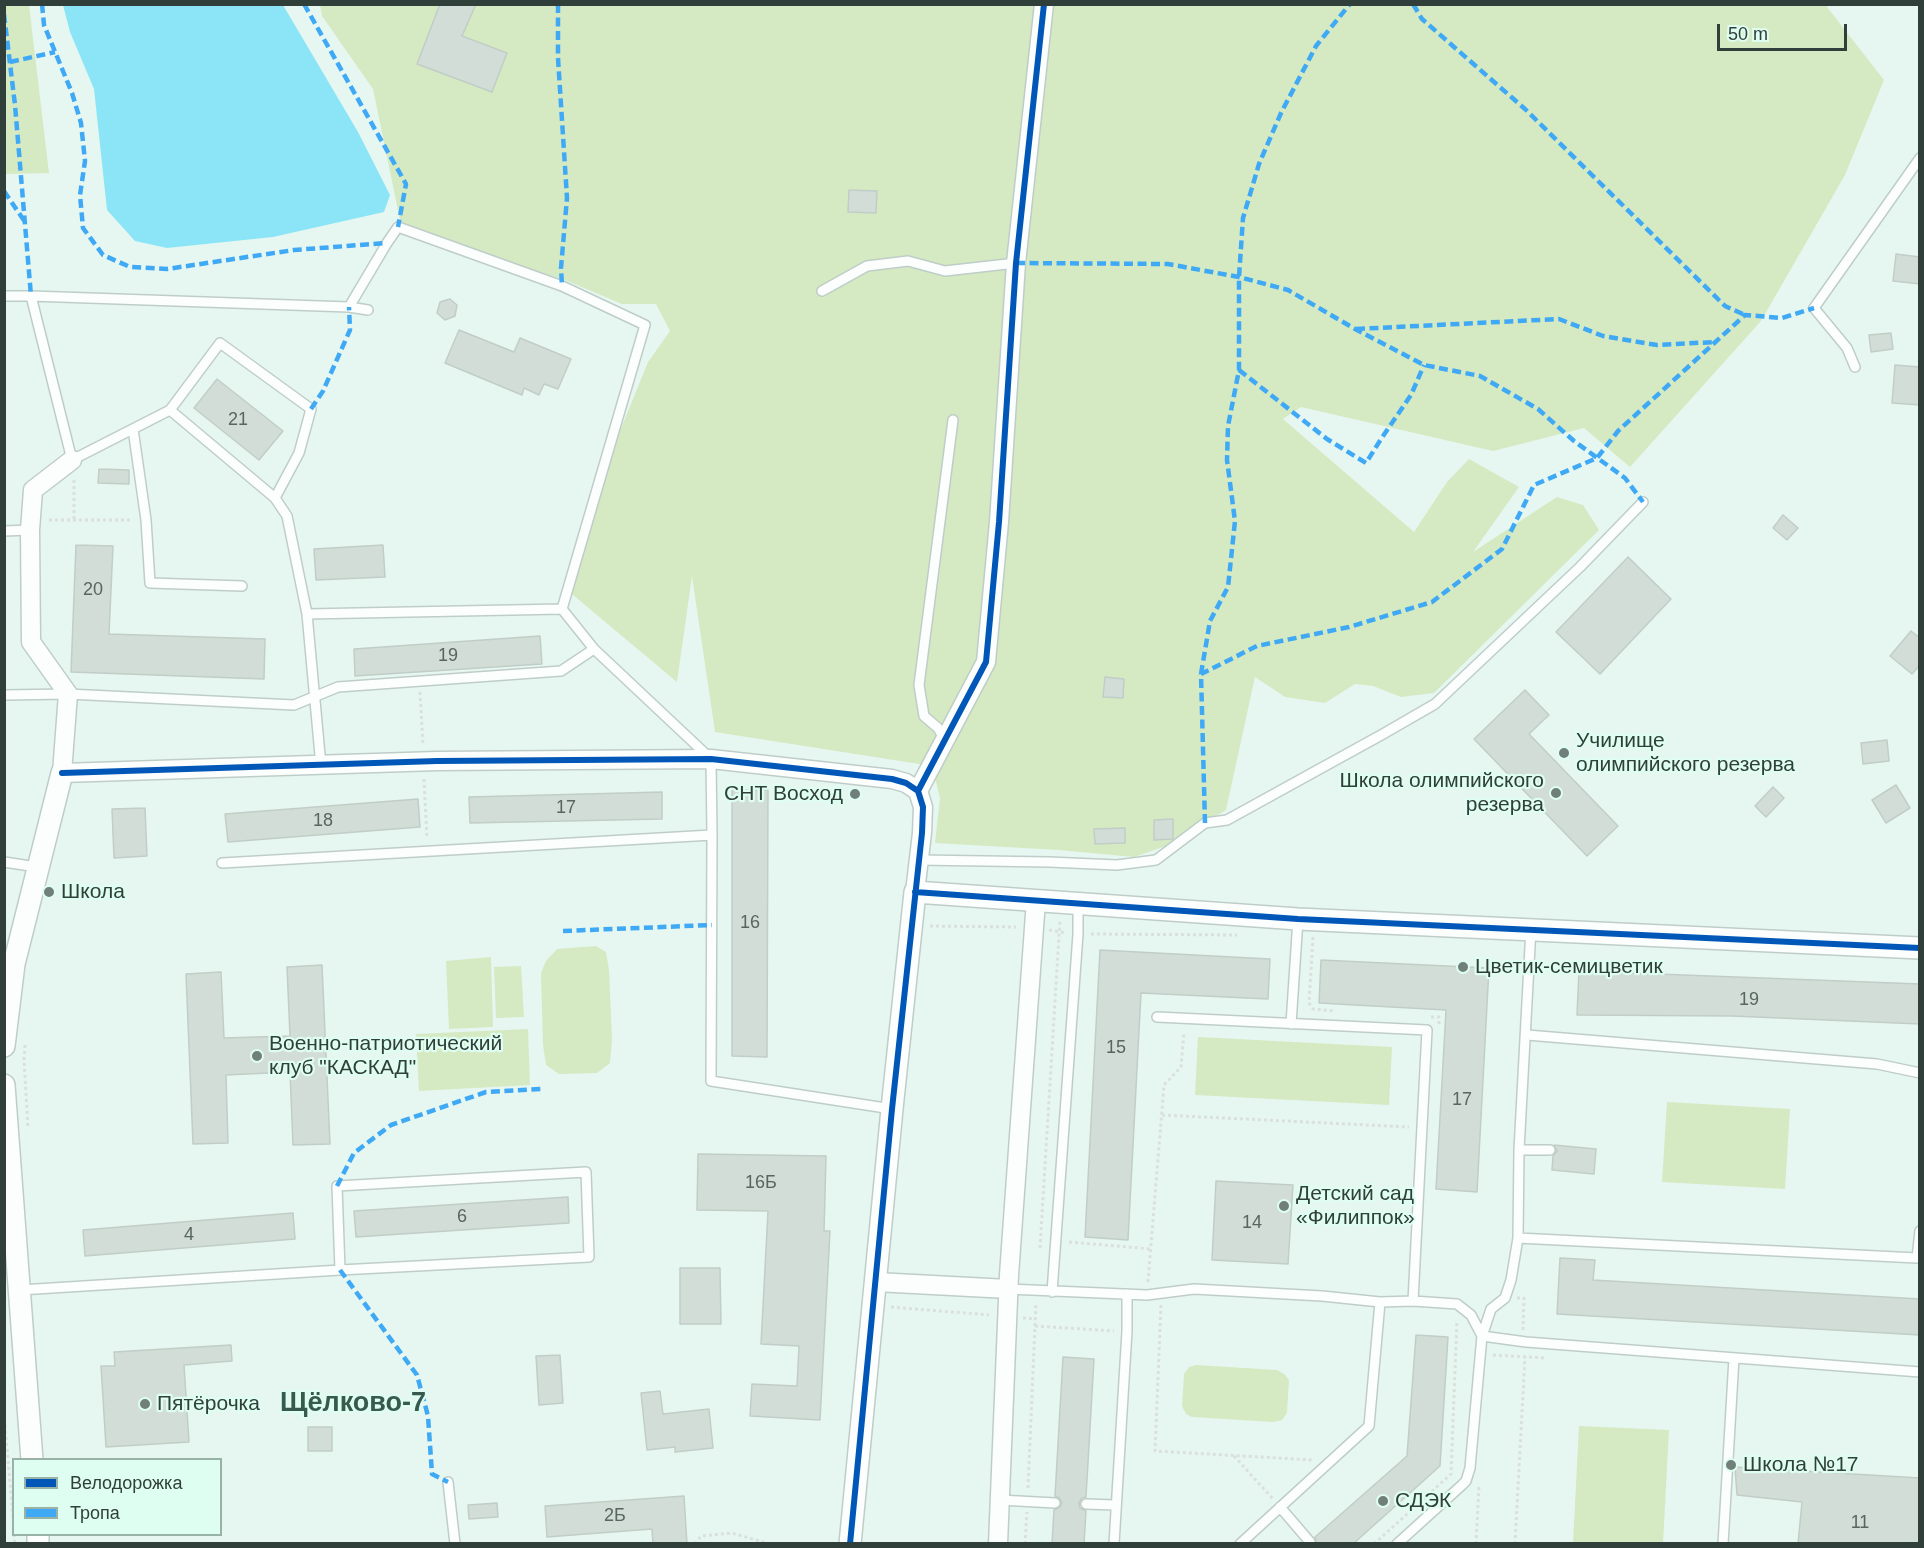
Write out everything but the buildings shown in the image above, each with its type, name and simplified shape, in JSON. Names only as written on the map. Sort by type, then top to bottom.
[{"type":"street","points":[[918,791],[986,662],[1000,510],[1016,263],[1044,4]]},
{"type":"street","points":[[4,1046],[14,964],[62,773],[68,694],[31,642],[30,525],[33,490],[72,460]]},
{"type":"street","points":[[62,773],[423,761],[711,759],[892,779],[906,783],[918,791],[923,807],[922,833],[892,1109],[850,1544]]},
{"type":"street","points":[[915,892],[1306,919],[1920,948]]},
{"type":"street","points":[[998,1544],[1008,1289],[1036,900]]},
{"type":"street","points":[[4,1084],[9,1208],[20,1290],[32,1458]]},
{"type":"street","points":[[876,1282],[1008,1289]]},
{"type":"lane","points":[[1855,367],[1847,348],[1814,308],[1920,158]]},
{"type":"lane","points":[[349,307],[398,227],[562,286],[645,325],[562,609]]},
{"type":"lane","points":[[822,291],[867,266],[908,261],[945,271],[1016,263]]},
{"type":"lane","points":[[4,296],[349,307],[368,310]]},
{"type":"lane","points":[[31,296],[72,460],[170,410],[220,343],[311,409],[299,453],[275,498]]},
{"type":"lane","points":[[170,410],[275,498],[287,516],[307,614],[321,765]]},
{"type":"lane","points":[[945,740],[938,728],[924,716],[919,685],[953,420]]},
{"type":"lane","points":[[133,429],[146,520],[150,583],[242,586]]},
{"type":"lane","points":[[919,860],[1049,862],[1117,866],[1156,860],[1204,823],[1227,820],[1435,704],[1580,567],[1643,502]]},
{"type":"lane","points":[[4,531],[30,525]]},
{"type":"lane","points":[[307,614],[562,609]]},
{"type":"lane","points":[[562,609],[594,649],[711,759],[711,1081],[892,1109]]},
{"type":"lane","points":[[4,695],[68,694],[294,705],[338,687],[561,671],[594,649]]},
{"type":"lane","points":[[222,863],[712,835]]},
{"type":"lane","points":[[4,862],[37,867]]},
{"type":"lane","points":[[1052,1292],[1078,934],[1078,904]]},
{"type":"lane","points":[[1291,1024],[1306,919]]},
{"type":"lane","points":[[1397,1544],[1462,1485],[1468,1476],[1482,1336],[1491,1309],[1505,1298],[1511,1280],[1518,1238],[1531,928]]},
{"type":"lane","points":[[1157,1017],[1427,1030],[1413,1301]]},
{"type":"lane","points":[[1527,1035],[1877,1064],[1920,1073]]},
{"type":"lane","points":[[1520,1150],[1550,1150]]},
{"type":"lane","points":[[20,1290],[589,1257],[586,1172],[337,1186],[340,1270]]},
{"type":"lane","points":[[1518,1238],[1917,1258],[1920,1231]]},
{"type":"lane","points":[[1008,1289],[1147,1295],[1194,1289],[1322,1296],[1380,1302],[1413,1301],[1457,1304],[1471,1315],[1482,1336]]},
{"type":"lane","points":[[1114,1544],[1127,1331],[1127,1294]]},
{"type":"lane","points":[[1240,1544],[1369,1426],[1380,1302]]},
{"type":"lane","points":[[1482,1336],[1526,1342],[1920,1372]]},
{"type":"lane","points":[[1723,1544],[1734,1358]]},
{"type":"lane","points":[[448,1482],[455,1544]]},
{"type":"lane","points":[[999,1500],[1054,1503]]},
{"type":"lane","points":[[1086,1504],[1115,1505]]},
{"type":"lane","points":[[1280,1507],[1310,1542]]},
{"type":"path","points":[[72,460],[74,520]]},
{"type":"path","points":[[30,525],[74,520],[146,520]]},
{"type":"path","points":[[420,681],[428,851]]},
{"type":"path","points":[[1306,919],[1309,1003],[1313,1009],[1336,1011]]},
{"type":"path","points":[[1428,1017],[1439,1017],[1439,1029]]},
{"type":"path","points":[[1147,1295],[1164,1085],[1181,1067],[1184,1036]]},
{"type":"path","points":[[26,1037],[24,1059],[28,1128]]},
{"type":"path","points":[[1162,1115],[1422,1128]]},
{"type":"path","points":[[1056,1241],[1151,1249]]},
{"type":"path","points":[[1162,1294],[1155,1451],[1332,1461]]},
{"type":"path","points":[[1374,1544],[1451,1474],[1457,1304]]},
{"type":"path","points":[[886,1306],[1036,1319]]},
{"type":"path","points":[[1035,1326],[1127,1331]]},
{"type":"path","points":[[1489,1354],[1548,1359]]},
{"type":"path","points":[[1515,1544],[1525,1358]]},
{"type":"path","points":[[4,1413],[12,1506]]},
{"type":"path","points":[[1234,1456],[1280,1507]]},
{"type":"path","points":[[1476,1544],[1479,1485]]},
{"type":"path","points":[[695,1544],[701,1536],[732,1533],[770,1544]]},
{"type":"green space","points":[[1828,4],[1827,7],[1884,80],[1845,175],[1761,321],[1630,467],[1584,428],[1493,451],[1301,407],[1283,419],[1414,532],[1447,482],[1469,459],[1519,487],[1473,552],[1557,497],[1583,505],[1599,530],[1434,693],[1401,697],[1373,686],[1355,684],[1325,703],[1285,697],[1255,677],[1226,810],[1166,846],[1134,857],[935,843],[940,798],[932,766],[715,732],[692,576],[677,682],[567,590],[607,463],[648,362],[670,331],[656,304],[622,304],[565,280],[402,230],[373,89],[322,16],[320,5]]},
{"type":"green space","points":[[4,5],[29,5],[49,173],[5,174]]},
{"type":"green space","points":[[596,946],[606,952],[609,970],[612,1040],[610,1063],[597,1073],[559,1074],[546,1065],[543,1045],[541,973],[546,961],[557,949]]},
{"type":"green space","points":[[491,957],[493,1027],[449,1029],[446,961]]},
{"type":"green space","points":[[521,966],[524,1017],[496,1018],[494,967]]},
{"type":"green space","points":[[528,1029],[530,1085],[419,1091],[416,1034]]},
{"type":"green space","points":[[1198,1037],[1392,1047],[1389,1105],[1195,1095]]},
{"type":"green space","points":[[1667,1102],[1790,1109],[1785,1189],[1662,1182]]},
{"type":"green space","points":[[1196,1365],[1277,1370],[1289,1380],[1287,1413],[1282,1420],[1273,1422],[1192,1417],[1186,1414],[1182,1406],[1184,1374],[1189,1367]]},
{"type":"green space","points":[[1579,1426],[1669,1430],[1663,1543],[1573,1543]]},
{"type":"water","points":[[63,5],[283,5],[358,132],[390,195],[384,212],[273,237],[167,248],[135,241],[107,210],[94,89],[70,32]]},
{"type":"marked path","points":[[42,4],[44,25],[72,93],[81,123],[85,161],[80,195],[83,228],[103,255],[130,267],[167,269],[294,250],[387,243]]},
{"type":"marked path","points":[[304,4],[406,184],[398,227]]},
{"type":"marked path","points":[[558,4],[558,58],[567,198],[561,268],[562,286]]},
{"type":"marked path","points":[[1201,674],[1210,621],[1228,587],[1235,521],[1227,460],[1228,426],[1239,370],[1239,277],[1243,218],[1259,164],[1281,113],[1316,46],[1350,4]]},
{"type":"marked path","points":[[1413,4],[1422,19],[1525,109],[1725,306],[1745,315]]},
{"type":"marked path","points":[[4,14],[15,105],[31,296]]},
{"type":"marked path","points":[[10,62],[55,52]]},
{"type":"marked path","points":[[4,191],[25,222]]},
{"type":"marked path","points":[[1016,263],[1168,264],[1239,277],[1288,290],[1424,365],[1480,376],[1538,409],[1574,441],[1625,478],[1643,502]]},
{"type":"marked path","points":[[311,409],[323,391],[350,330],[349,307]]},
{"type":"marked path","points":[[1205,823],[1201,674],[1257,646],[1349,627],[1432,602],[1502,549],[1534,485],[1597,458],[1618,431],[1745,315],[1782,318],[1814,308]]},
{"type":"marked path","points":[[1356,329],[1559,319],[1603,336],[1657,345],[1715,342]]},
{"type":"marked path","points":[[1239,370],[1327,439],[1366,463],[1411,395],[1424,365]]},
{"type":"marked path","points":[[563,931],[712,925]]},
{"type":"marked path","points":[[337,1186],[354,1153],[391,1125],[486,1092],[541,1089]]},
{"type":"marked path","points":[[340,1270],[417,1375],[428,1416],[432,1474],[448,1482]]},
{"type":"cycle path","points":[[918,791],[986,662],[999,522],[1016,263],[1044,4]]},
{"type":"cycle path","points":[[62,773],[437,761],[711,759],[892,779],[906,783],[918,791],[923,807],[922,833],[892,1109],[850,1544]]},
{"type":"cycle path","points":[[915,892],[1298,919],[1920,948]]},
{"type":"place","name":"Училище олимпийского резерва","points":[[1564,753]]},
{"type":"place","name":"Школа олимпийского резерва","points":[[1556,793]]},
{"type":"place","name":"СНТ Восход","points":[[855,794]]},
{"type":"place","name":"Школа","points":[[49,892]]},
{"type":"place","name":"Цветик-семицветик","points":[[1463,967]]},
{"type":"place","name":"Военно-патриотический клуб \"КАСКАД\"","points":[[257,1056]]},
{"type":"place","name":"Детский сад «Филиппок»","points":[[1284,1206]]},
{"type":"place","name":"Пятёрочка","points":[[145,1404]]},
{"type":"place","name":"Школа №17","points":[[1731,1465]]},
{"type":"place","name":"СДЭК","points":[[1383,1501]]},
{"type":"district","name":"Щёлково-7","points":[[353,1404]]}]
